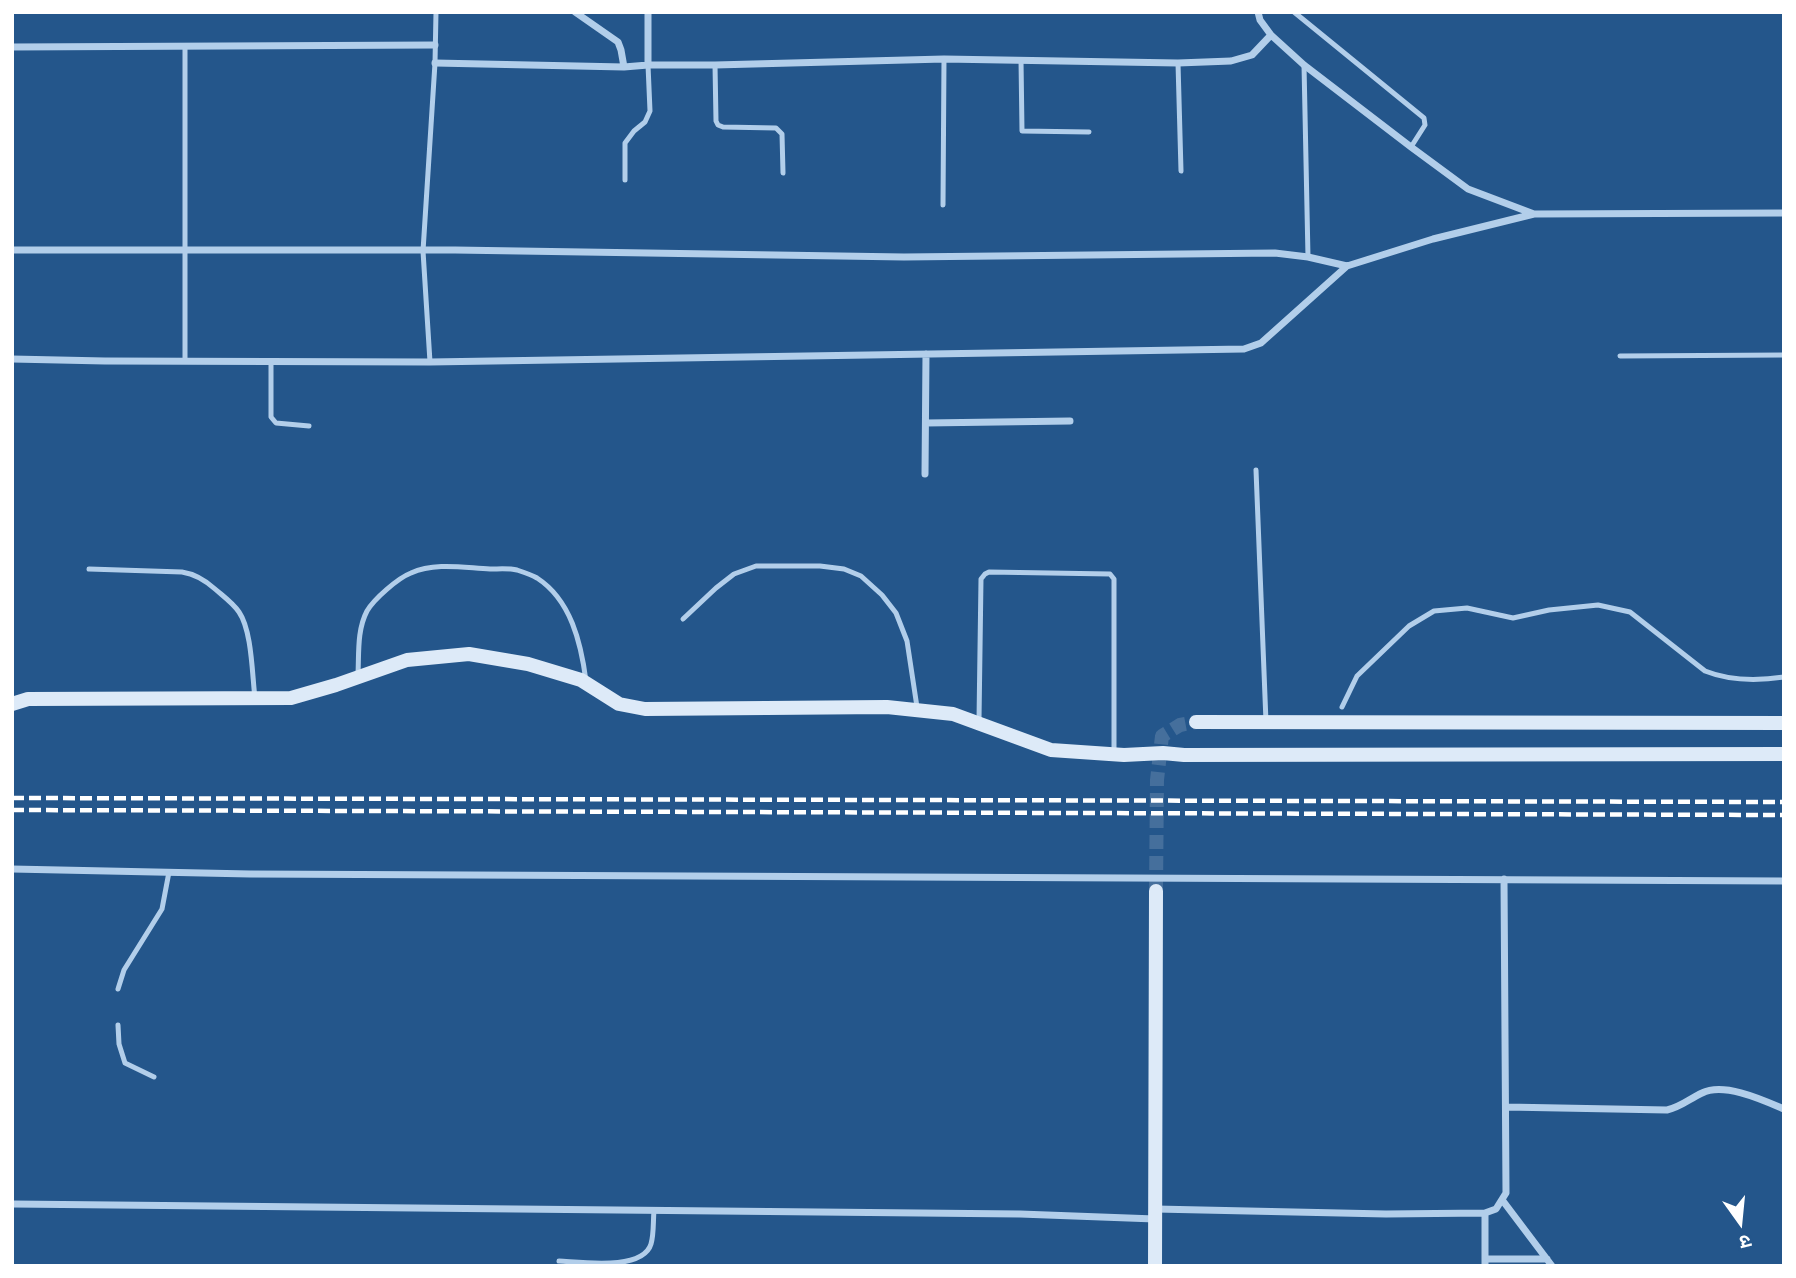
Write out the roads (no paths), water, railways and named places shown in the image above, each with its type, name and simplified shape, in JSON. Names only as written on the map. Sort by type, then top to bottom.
[{"type":"street","points":[[575,12],[618,43],[624,67]]},
{"type":"street","points":[[648,12],[648,65]]},
{"type":"street","points":[[1258,12],[1260,20],[1271,35],[1304,65],[1410,147],[1468,189],[1534,214]]},
{"type":"street","points":[[435,62],[624,67],[944,59],[1178,63],[1241,59],[1252,55],[1271,35]]},
{"type":"street","points":[[12,47],[435,45]]},
{"type":"street","points":[[12,359],[430,362],[1244,349],[1261,342],[1347,265],[1433,239],[1534,214],[1784,213]]},
{"type":"street","points":[[12,250],[423,251],[904,257],[1275,253],[1347,265]]},
{"type":"street","points":[[925,474],[926,354]]},
{"type":"street","points":[[926,423],[1070,421]]},
{"type":"street","points":[[12,704],[28,699],[291,698],[407,660],[469,654],[528,664],[581,680],[619,704],[645,709],[887,707],[918,710],[953,714],[1051,750],[1114,754],[1784,754]]},
{"type":"street","points":[[1196,722],[1784,723]]},
{"type":"street","points":[[12,869],[278,874],[1784,881]]},
{"type":"street","points":[[12,1204],[1020,1214],[1485,1213],[1496,1209],[1506,1193],[1504,879]]},
{"type":"street","points":[[1155,1266],[1156,891]]},
{"type":"street","points":[[1506,1107],[1667,1110],[1677,1108],[1709,1090],[1721,1089],[1752,1096],[1784,1109]]},
{"type":"street","points":[[1503,1201],[1552,1266]]},
{"type":"street","points":[[1485,1213],[1485,1262],[1546,1259]]},
{"type":"lane","points":[[430,362],[423,251],[436,12]]},
{"type":"lane","points":[[1294,12],[1424,118],[1425,125],[1410,147]]},
{"type":"lane","points":[[185,47],[185,361]]},
{"type":"lane","points":[[943,205],[944,59]]},
{"type":"lane","points":[[1021,60],[1022,131],[1089,132]]},
{"type":"lane","points":[[1178,63],[1181,171]]},
{"type":"lane","points":[[625,180],[625,143],[645,122],[650,111],[648,65]]},
{"type":"lane","points":[[715,65],[718,125],[780,130],[783,173]]},
{"type":"lane","points":[[1304,65],[1308,257]]},
{"type":"lane","points":[[1620,356],[1784,355]]},
{"type":"lane","points":[[271,362],[273,420],[276,423],[309,426]]},
{"type":"lane","points":[[1256,470],[1266,722]]},
{"type":"lane","points":[[358,677],[360,639],[369,608],[382,594],[410,573],[440,566],[517,570],[536,578],[556,596],[570,619],[578,638],[586,683]]},
{"type":"lane","points":[[683,619],[734,574],[756,566],[820,566],[844,569],[861,576],[882,595],[896,613],[907,642],[918,710]]},
{"type":"lane","points":[[89,569],[182,572],[194,574],[209,584],[240,613],[247,632],[255,698]]},
{"type":"lane","points":[[979,723],[981,579],[985,574],[1110,574],[1114,579],[1114,754]]},
{"type":"lane","points":[[1342,707],[1357,676],[1409,626],[1434,611],[1467,608],[1513,618],[1549,610],[1598,605],[1630,612],[1705,671],[1719,677],[1759,681],[1784,677]]},
{"type":"lane","points":[[118,989],[124,970],[162,909],[169,872]]},
{"type":"lane","points":[[118,1025],[119,1044],[125,1063],[154,1077]]},
{"type":"lane","points":[[559,1261],[625,1262],[638,1258],[646,1253],[651,1245],[654,1211]]},
{"type":"tunnel","points":[[1156,891],[1157,780],[1162,736],[1180,725],[1196,722]]},
{"type":"railway","points":[[12,798],[1784,802]]},
{"type":"railway","points":[[12,810],[1784,815]]}]
